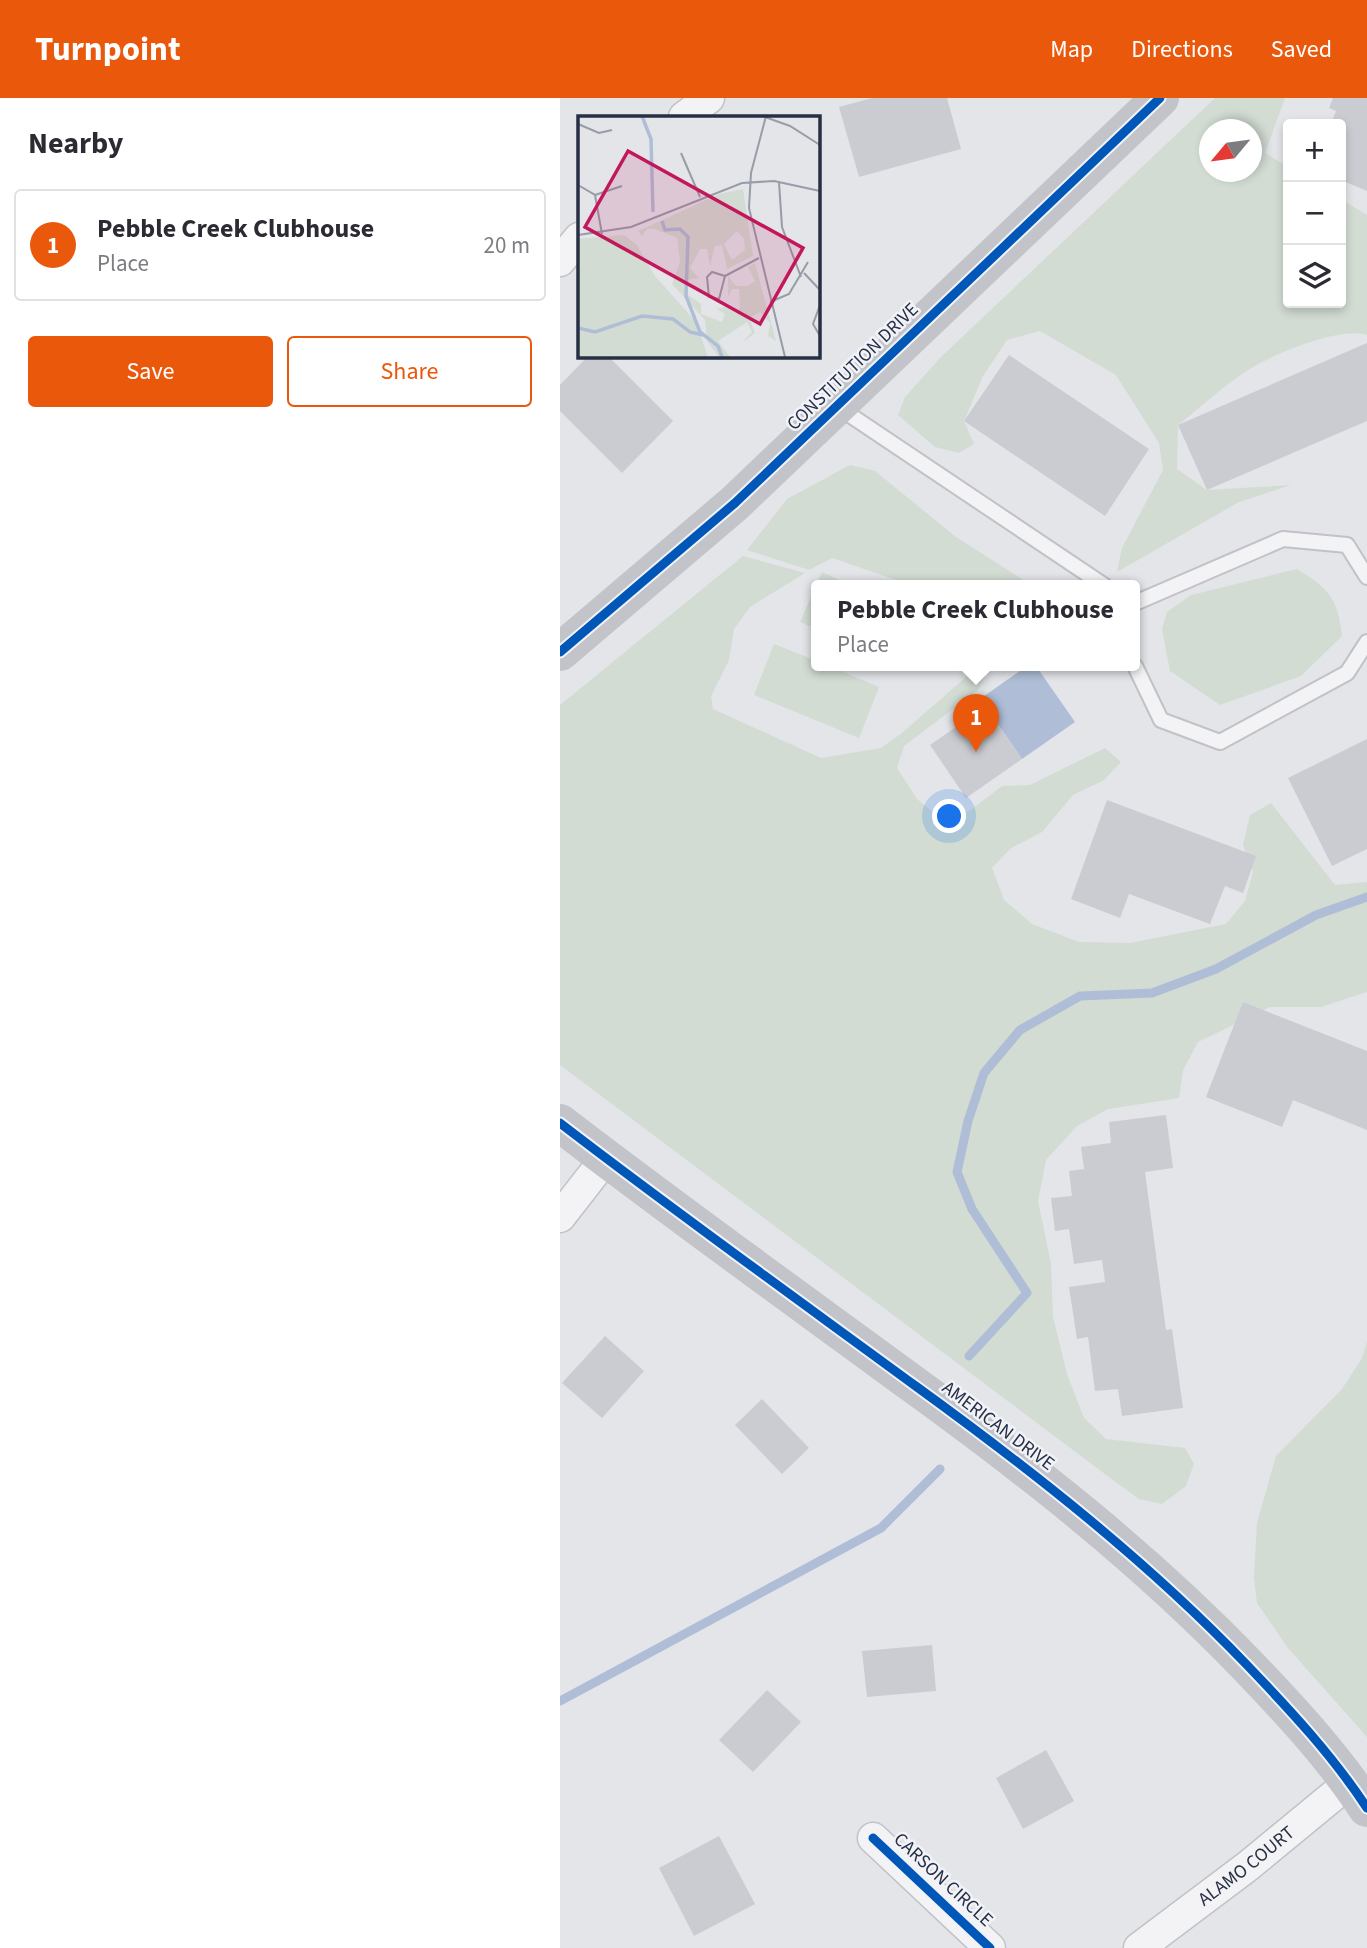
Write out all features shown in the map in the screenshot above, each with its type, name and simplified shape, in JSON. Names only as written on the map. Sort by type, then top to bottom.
[{"type":"street","points":[[685,116],[709,98]]},
{"type":"street","name":"CONSTITUTION DRIVE","points":[[560,652],[735,503],[837,407],[1141,105]]},
{"type":"street","points":[[560,261],[578,239]]},
{"type":"street","name":"AMERICAN DRIVE","points":[[560,1123],[958,1416],[1091,1518],[1209,1625],[1278,1698],[1358,1795]]},
{"type":"street","points":[[560,1217],[606,1158]]},
{"type":"street","name":"ALAMO COURT","points":[[1139,1948],[1248,1866],[1358,1795]]},
{"type":"street","name":"CARSON CIRCLE","points":[[873,1838],[990,1948]]},
{"type":"lane","points":[[837,407],[1096,580]]},
{"type":"lane","points":[[1140,602],[1283,540],[1347,545],[1367,577]]},
{"type":"lane","points":[[1137,671],[1161,720],[1220,742],[1347,673],[1367,642]]},
{"type":"shaded area","points":[[1215,98],[1285,98],[1265,153],[1283,164],[1283,308],[1346,308],[1346,202],[1367,215],[1367,335],[1355,333],[1324,338],[1272,357],[1239,376],[1178,425],[1177,469],[1207,490],[1291,485],[1239,502],[1117,572],[1122,548],[1163,470],[1159,443],[1116,375],[1040,331],[1007,340],[983,376],[964,421],[974,444],[959,453],[935,447],[898,415],[905,397],[941,357]]},
{"type":"shaded area","points":[[850,465],[875,471],[956,537],[1024,580],[896,580],[832,558],[809,570],[747,550],[787,499]]},
{"type":"shaded area","points":[[743,556],[805,573],[750,607],[734,629],[729,660],[711,696],[713,709],[821,758],[881,748],[966,677],[968,671],[988,671],[978,690],[904,746],[897,768],[917,799],[940,818],[968,812],[1002,786],[1030,785],[1105,748],[1121,762],[1104,780],[1073,795],[1042,832],[1011,848],[992,868],[1004,900],[1032,924],[1079,942],[1130,943],[1226,924],[1245,901],[1253,872],[1243,845],[1250,815],[1271,803],[1335,885],[1367,882],[1367,992],[1321,1007],[1270,1007],[1198,1042],[1183,1070],[1179,1098],[1108,1109],[1077,1126],[1046,1160],[1038,1201],[1051,1264],[1053,1317],[1067,1374],[1084,1418],[1106,1439],[1185,1448],[1194,1464],[1186,1486],[1162,1504],[1139,1499],[560,1065],[560,705]]},
{"type":"shaded area","points":[[1297,569],[1330,596],[1338,612],[1342,636],[1301,676],[1220,705],[1170,671],[1162,629],[1167,612],[1191,595]]},
{"type":"shaded area","points":[[822,572],[839,580],[818,580]]},
{"type":"shaded area","points":[[811,597],[811,627],[800,622]]},
{"type":"shaded area","points":[[774,644],[811,659],[811,671],[841,671],[879,687],[859,738],[754,695]]},
{"type":"shaded area","points":[[1367,1342],[1367,1737],[1288,1648],[1257,1603],[1254,1577],[1257,1523],[1276,1456],[1342,1389],[1362,1358]]},
{"type":"water","points":[[1020,671],[1039,671],[1075,722],[1022,759],[980,699]]},
{"type":"building","points":[[872,98],[947,98],[961,149],[859,177],[839,107]]},
{"type":"building","points":[[1333,98],[1367,98],[1367,191],[1346,182],[1346,119],[1333,119],[1336,111],[1329,108]]},
{"type":"building","points":[[1367,343],[1367,421],[1207,490],[1178,425]]},
{"type":"building","points":[[1009,355],[1149,449],[1105,516],[964,421]]},
{"type":"building","points":[[587,357],[609,357],[673,421],[622,473],[560,411],[560,385]]},
{"type":"building","points":[[985,707],[1022,759],[966,798],[930,745]]},
{"type":"building","points":[[1367,739],[1367,849],[1332,866],[1288,778]]},
{"type":"building","points":[[1107,800],[1256,856],[1243,893],[1225,886],[1210,924],[1129,894],[1120,918],[1071,899]]},
{"type":"building","points":[[1243,1002],[1367,1051],[1367,1130],[1293,1100],[1282,1127],[1206,1097]]},
{"type":"building","points":[[1166,1115],[1173,1168],[1145,1172],[1166,1330],[1172,1329],[1183,1408],[1122,1416],[1118,1389],[1095,1391],[1088,1337],[1077,1339],[1069,1287],[1105,1282],[1102,1260],[1074,1264],[1069,1229],[1055,1231],[1051,1198],[1072,1196],[1069,1171],[1084,1169],[1081,1147],[1111,1143],[1109,1122]]},
{"type":"building","points":[[605,1336],[644,1371],[602,1418],[562,1383]]},
{"type":"building","points":[[762,1399],[809,1448],[782,1474],[735,1425]]},
{"type":"building","points":[[932,1645],[936,1691],[867,1697],[862,1651]]},
{"type":"building","points":[[767,1690],[801,1722],[753,1772],[719,1740]]},
{"type":"building","points":[[1046,1750],[1074,1801],[1023,1829],[996,1778]]},
{"type":"building","points":[[719,1836],[755,1904],[694,1936],[659,1868]]},
{"type":"waterway","points":[[969,1356],[1027,1293],[972,1209],[957,1172],[968,1121],[984,1073],[1020,1030],[1080,996],[1152,993],[1216,969],[1316,915],[1367,897]]},
{"type":"waterway","points":[[560,1701],[881,1528],[940,1469]]},
{"type":"cycle path","points":[[560,652],[735,503],[1160,98]]},
{"type":"cycle path","points":[[560,1123],[961,1419],[1088,1518],[1169,1589],[1247,1665],[1325,1752],[1367,1808]]},
{"type":"cycle path","points":[[873,1838],[990,1948]]},
{"type":"place","name":"Pebble Creek Clubhouse","points":[[976,752]]}]
